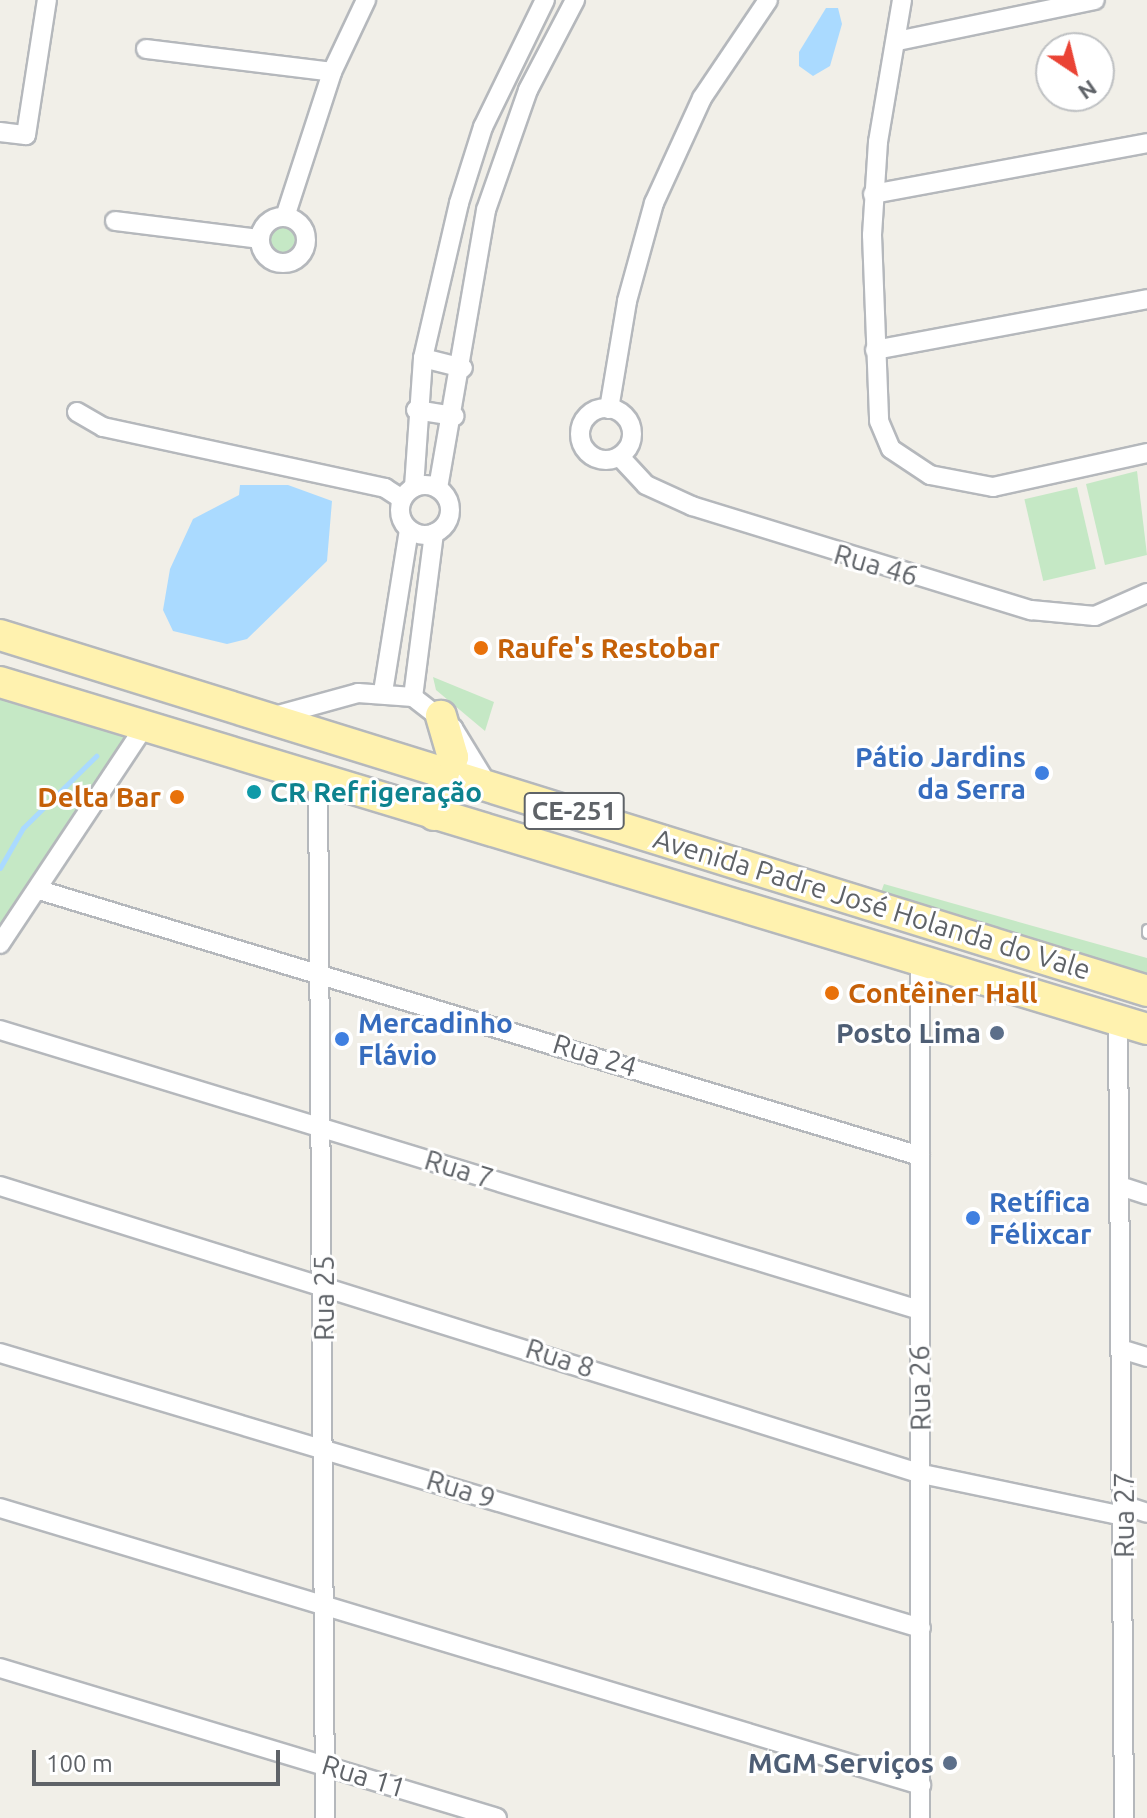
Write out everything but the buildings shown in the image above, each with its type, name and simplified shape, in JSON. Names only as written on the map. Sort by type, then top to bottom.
[{"type":"main road","name":"Avenida Padre José Holanda do Vale","points":[[0,635],[451,771],[1147,991]]},
{"type":"main road","name":"Avenida Padre José Holanda do Vale","points":[[0,682],[1147,1029]]},
{"type":"main road","points":[[434,815],[451,771],[452,744],[441,716]]},
{"type":"street","points":[[0,132],[26,135],[47,0]]},
{"type":"street","points":[[285,217],[332,72],[366,0]]},
{"type":"street","points":[[383,692],[409,530],[400,516],[408,493],[423,358],[483,127],[545,0]]},
{"type":"street","points":[[413,697],[434,533],[450,508],[438,488],[455,416],[486,210],[528,90],[575,0]]},
{"type":"street","points":[[609,409],[654,203],[702,98],[768,0]]},
{"type":"street","points":[[902,0],[873,194],[879,421],[900,459],[968,487],[1147,453]]},
{"type":"street","points":[[897,41],[1095,0]]},
{"type":"street","points":[[146,49],[332,72]]},
{"type":"street","points":[[873,194],[1147,143]]},
{"type":"street","points":[[260,239],[265,225],[285,217]]},
{"type":"street","points":[[260,239],[274,261],[301,255],[303,228],[285,217]]},
{"type":"street","points":[[115,221],[260,239]]},
{"type":"street","points":[[875,350],[1147,299]]},
{"type":"street","points":[[423,358],[463,368]]},
{"type":"street","points":[[609,409],[625,416],[632,431],[620,457],[599,459],[581,442],[586,418],[609,409]]},
{"type":"street","points":[[416,410],[455,416]]},
{"type":"street","points":[[77,412],[103,427],[408,493],[438,488]]},
{"type":"street","name":"Rua 46","points":[[620,457],[646,485],[692,506],[1031,610],[1095,616],[1147,593]]},
{"type":"street","points":[[409,530],[434,533]]},
{"type":"street","points":[[271,717],[335,696],[383,692],[413,697],[441,716],[486,782]]},
{"type":"street","points":[[0,944],[39,890],[146,724]]},
{"type":"street","name":"Rua 25","points":[[318,777],[325,1128],[325,1818]]},
{"type":"street","name":"Rua 24","points":[[39,890],[322,970],[920,1156]]},
{"type":"street","name":"Rua 26","points":[[920,958],[920,1818]]},
{"type":"street","name":"Rua 27","points":[[1118,1020],[1123,1187],[1124,1818]]},
{"type":"street","name":"Rua 7","points":[[0,1030],[919,1310]]},
{"type":"street","name":"Rua 8","points":[[0,1186],[323,1283],[922,1474],[1147,1513]]},
{"type":"street","points":[[1123,1187],[1147,1195]]},
{"type":"street","points":[[1124,1350],[1147,1357]]},
{"type":"street","name":"Rua 9","points":[[0,1353],[921,1628]]},
{"type":"street","points":[[0,1508],[921,1785]]},
{"type":"street","name":"Rua 11","points":[[0,1668],[497,1818]]},
{"type":"green space","points":[[283,224],[294,229],[299,240],[294,251],[283,256],[272,251],[267,240],[272,229]]},
{"type":"green space","points":[[1137,471],[1147,555],[1105,565],[1086,484]]},
{"type":"green space","points":[[1077,487],[1096,569],[1043,581],[1024,499]]},
{"type":"green space","points":[[433,677],[494,702],[485,731],[436,690]]},
{"type":"green space","points":[[0,694],[127,735],[125,754],[0,928]]},
{"type":"green space","points":[[884,884],[1147,958],[1147,974],[881,892]]},
{"type":"water","points":[[826,8],[838,8],[842,24],[830,66],[813,76],[799,66],[799,52]]},
{"type":"water","points":[[240,485],[288,485],[332,501],[327,561],[247,639],[227,644],[173,631],[163,610],[170,569],[193,519],[239,495]]},
{"type":"waterway","points":[[0,868],[23,828],[96,756]]},
{"type":"place","name":"Raufe's Restobar","points":[[481,648]]},
{"type":"place","name":"Pátio Jardins da Serra","points":[[1042,773]]},
{"type":"place","name":"CR Refrigeração","points":[[254,792]]},
{"type":"place","name":"Delta Bar","points":[[177,797]]},
{"type":"place","name":"Contêiner Hall","points":[[832,993]]},
{"type":"place","name":"Posto Lima","points":[[997,1033]]},
{"type":"place","name":"Mercadinho Flávio","points":[[342,1039]]},
{"type":"place","name":"Retífica Félixcar","points":[[973,1218]]},
{"type":"place","name":"MGM Serviços","points":[[950,1763]]}]
